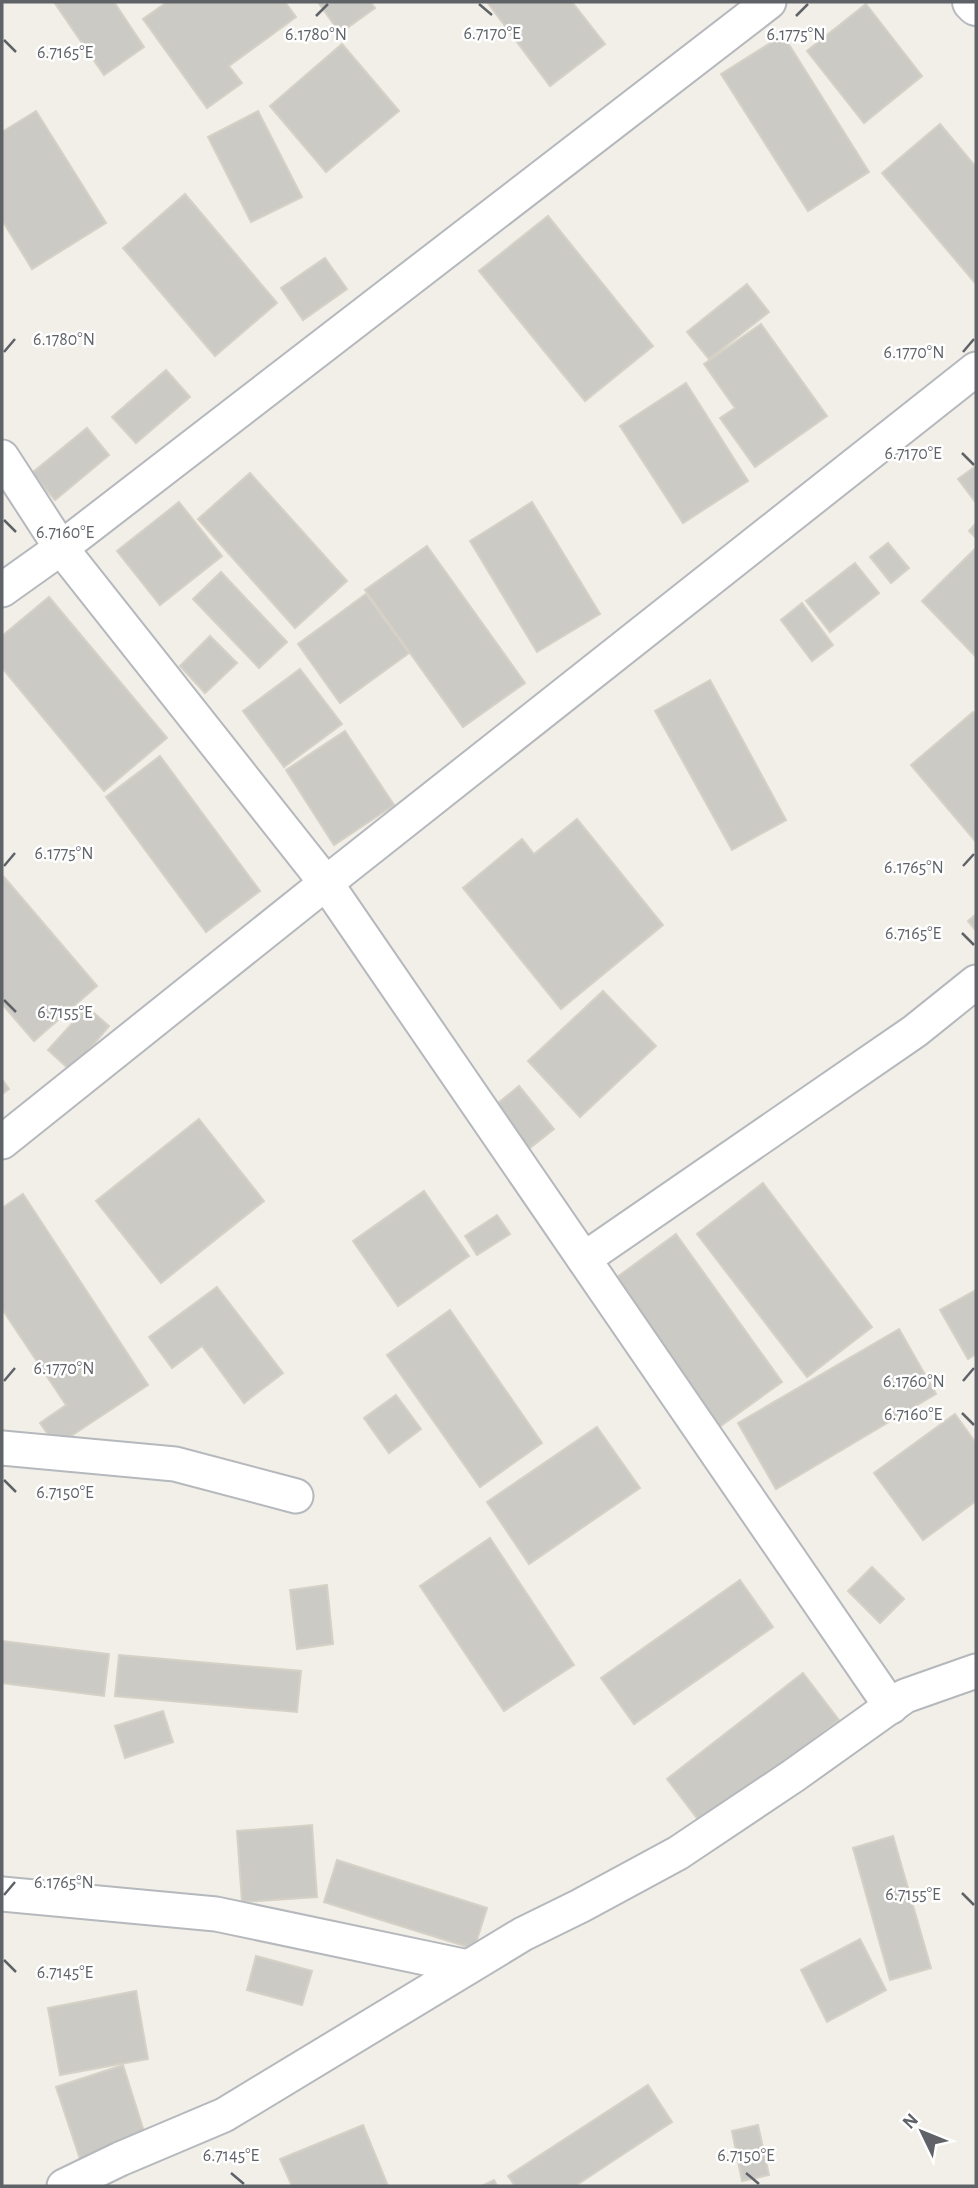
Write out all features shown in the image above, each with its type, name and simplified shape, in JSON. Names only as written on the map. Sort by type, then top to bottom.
[{"type":"street","points":[[2,590],[61,548],[769,2]]},
{"type":"street","points":[[972,2],[976,6]]},
{"type":"street","points":[[2,1142],[976,369]]},
{"type":"street","points":[[2,457],[61,548],[326,883],[891,1707]]},
{"type":"street","points":[[584,1259],[915,1031],[976,982]]},
{"type":"street","points":[[2,1448],[175,1464],[296,1496]]},
{"type":"street","points":[[64,2186],[224,2115],[523,1934],[678,1853],[905,1696],[976,1671]]},
{"type":"street","points":[[2,1894],[216,1914],[468,1967]]},
{"type":"building","points":[[54,2],[114,2],[144,47],[104,75]]},
{"type":"building","points":[[167,2],[285,2],[296,17],[229,66],[242,83],[207,108],[143,19]]},
{"type":"building","points":[[318,2],[370,2],[375,8],[340,33]]},
{"type":"building","points":[[487,2],[572,2],[605,44],[550,86]]},
{"type":"building","points":[[866,4],[922,76],[864,123],[807,51]]},
{"type":"building","points":[[783,35],[869,172],[808,211],[721,74]]},
{"type":"building","points":[[342,44],[399,111],[326,172],[270,106]]},
{"type":"building","points":[[36,111],[106,223],[32,269],[2,220],[2,132]]},
{"type":"building","points":[[258,111],[302,197],[251,222],[208,137]]},
{"type":"building","points":[[940,124],[976,167],[976,284],[882,173]]},
{"type":"building","points":[[185,194],[277,303],[215,356],[123,248]]},
{"type":"building","points":[[548,216],[653,346],[585,401],[479,271]]},
{"type":"building","points":[[325,258],[347,289],[303,320],[281,288]]},
{"type":"building","points":[[747,284],[769,312],[709,359],[687,332]]},
{"type":"building","points":[[761,324],[827,416],[755,467],[720,418],[735,408],[704,364]]},
{"type":"building","points":[[166,370],[190,397],[136,443],[112,417]]},
{"type":"building","points":[[686,383],[748,481],[683,523],[620,426]]},
{"type":"building","points":[[87,428],[109,455],[55,500],[32,473]]},
{"type":"building","points":[[976,466],[976,503],[958,479]]},
{"type":"building","points":[[250,473],[347,581],[295,628],[198,519]]},
{"type":"building","points":[[179,502],[222,556],[160,605],[117,551]]},
{"type":"building","points":[[532,502],[600,614],[537,652],[470,541]]},
{"type":"building","points":[[976,523],[976,538],[969,531]]},
{"type":"building","points":[[888,543],[909,568],[891,583],[870,557]]},
{"type":"building","points":[[427,546],[525,683],[463,727],[365,590]]},
{"type":"building","points":[[976,548],[976,657],[922,601]]},
{"type":"building","points":[[855,563],[879,593],[830,632],[806,601]]},
{"type":"building","points":[[221,572],[287,642],[259,668],[193,599]]},
{"type":"building","points":[[366,594],[409,653],[340,703],[298,644]]},
{"type":"building","points":[[49,597],[167,738],[104,791],[2,668],[2,636]]},
{"type":"building","points":[[802,603],[833,645],[812,661],[781,620]]},
{"type":"building","points":[[210,636],[237,663],[205,693],[180,666]]},
{"type":"building","points":[[300,669],[342,724],[284,767],[243,711]]},
{"type":"building","points":[[710,680],[786,820],[732,850],[655,711]]},
{"type":"building","points":[[973,712],[976,715],[976,842],[911,765]]},
{"type":"building","points":[[345,731],[394,805],[334,845],[286,770]]},
{"type":"building","points":[[160,756],[260,891],[206,932],[106,797]]},
{"type":"building","points":[[577,819],[663,925],[561,1009],[463,888],[522,839],[534,854]]},
{"type":"building","points":[[4,877],[97,986],[34,1041],[2,1004]]},
{"type":"building","points":[[976,914],[976,931],[968,921]]},
{"type":"building","points":[[603,991],[656,1046],[580,1117],[528,1061]]},
{"type":"building","points":[[87,1007],[109,1026],[71,1071],[48,1050]]},
{"type":"building","points":[[2,1079],[9,1089],[2,1094]]},
{"type":"building","points":[[519,1086],[554,1129],[521,1155],[487,1112]]},
{"type":"building","points":[[199,1119],[264,1201],[161,1283],[96,1201]]},
{"type":"building","points":[[763,1183],[872,1327],[807,1377],[697,1234]]},
{"type":"building","points":[[424,1191],[469,1256],[398,1306],[353,1241]]},
{"type":"building","points":[[23,1194],[148,1385],[56,1446],[40,1423],[66,1405],[2,1309],[2,1208]]},
{"type":"building","points":[[497,1215],[510,1234],[477,1255],[465,1236]]},
{"type":"building","points":[[676,1234],[782,1382],[715,1430],[609,1283]]},
{"type":"building","points":[[217,1287],[283,1373],[244,1403],[202,1346],[172,1368],[149,1337]]},
{"type":"building","points":[[976,1290],[976,1354],[968,1359],[940,1310]]},
{"type":"building","points":[[450,1310],[542,1443],[480,1487],[387,1355]]},
{"type":"building","points":[[899,1329],[936,1394],[776,1489],[738,1423]]},
{"type":"building","points":[[396,1395],[421,1429],[389,1453],[364,1418]]},
{"type":"building","points":[[955,1414],[976,1443],[976,1501],[923,1540],[874,1473]]},
{"type":"building","points":[[597,1427],[640,1488],[529,1564],[487,1502]]},
{"type":"building","points":[[490,1538],[574,1665],[504,1711],[420,1586]]},
{"type":"building","points":[[872,1567],[904,1599],[880,1623],[848,1591]]},
{"type":"building","points":[[740,1580],[773,1627],[634,1724],[601,1678]]},
{"type":"building","points":[[327,1585],[333,1644],[297,1649],[290,1590]]},
{"type":"building","points":[[2,1641],[109,1654],[104,1696],[2,1683]]},
{"type":"building","points":[[119,1655],[301,1671],[297,1712],[115,1696]]},
{"type":"building","points":[[803,1673],[839,1720],[703,1826],[667,1779]]},
{"type":"building","points":[[163,1711],[173,1742],[125,1758],[115,1726]]},
{"type":"building","points":[[312,1825],[317,1897],[242,1902],[237,1831]]},
{"type":"building","points":[[893,1836],[931,1968],[890,1980],[853,1848]]},
{"type":"building","points":[[337,1860],[487,1908],[474,1949],[324,1902]]},
{"type":"building","points":[[860,1939],[886,1990],[827,2022],[801,1970]]},
{"type":"building","points":[[256,1956],[312,1971],[302,2005],[247,1990]]},
{"type":"building","points":[[136,1991],[148,2059],[60,2075],[48,2008]]},
{"type":"building","points":[[123,2065],[147,2141],[81,2162],[56,2087]]},
{"type":"building","points":[[648,2085],[672,2122],[575,2186],[515,2186],[508,2176]]},
{"type":"building","points":[[363,2125],[388,2186],[292,2186],[280,2159]]},
{"type":"building","points":[[758,2125],[769,2175],[742,2181],[732,2131]]},
{"type":"building","points":[[494,2180],[497,2186],[482,2186]]}]
